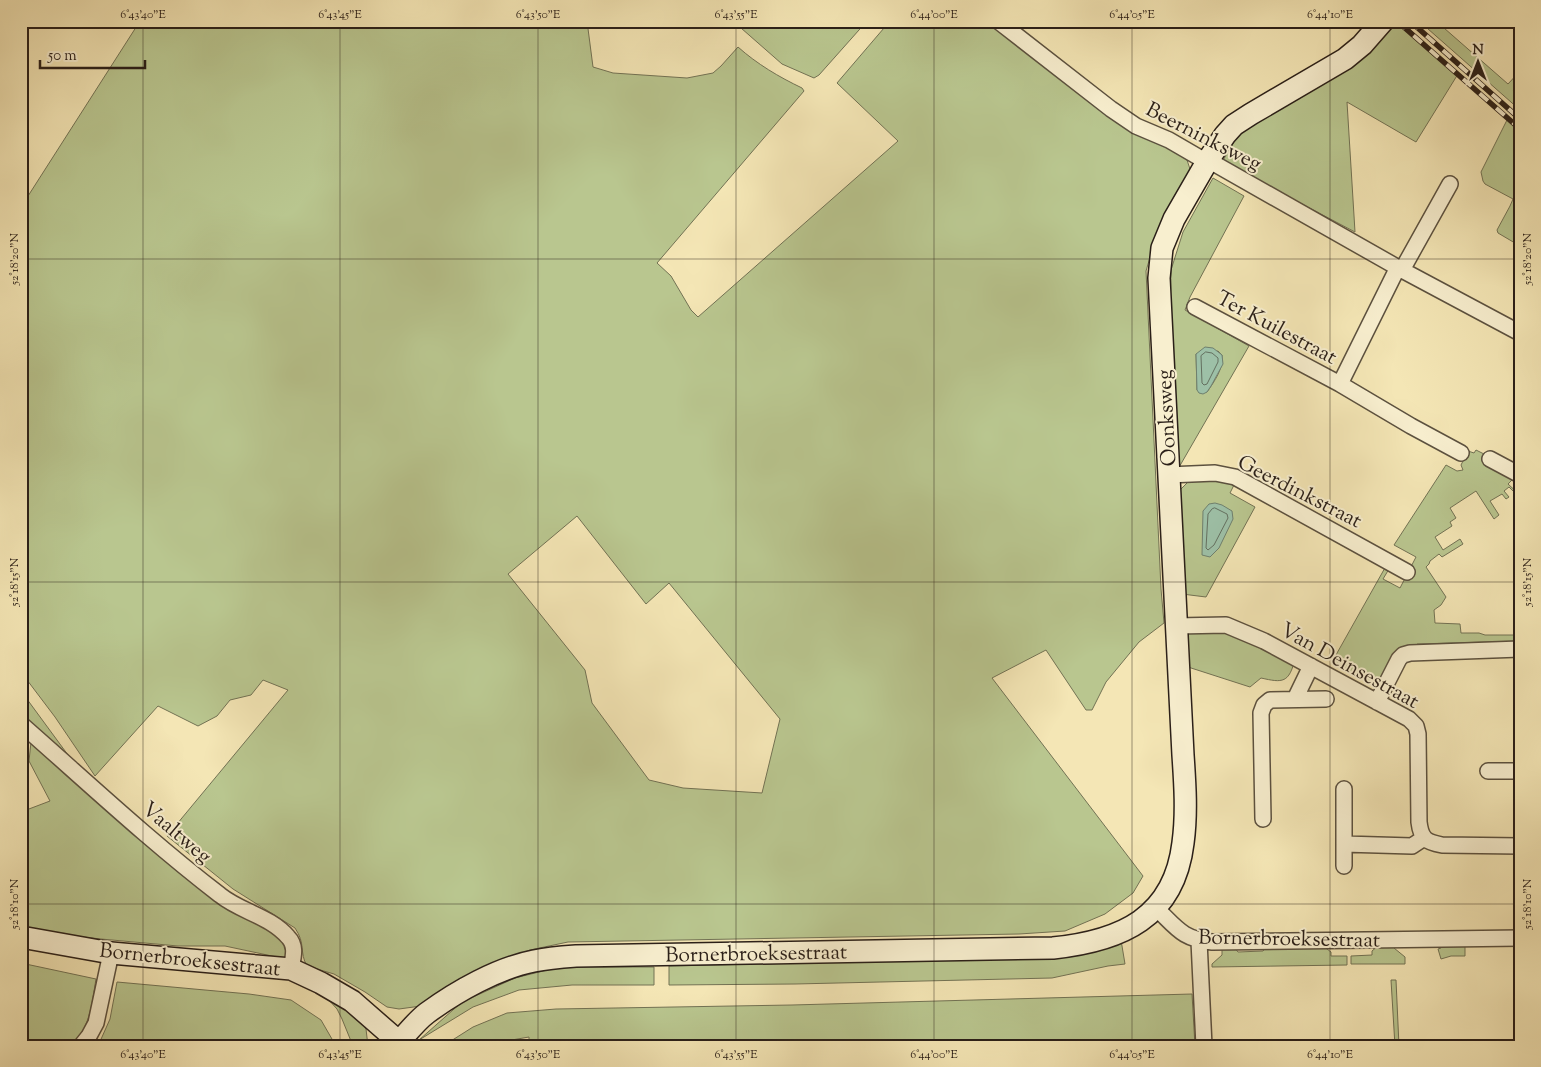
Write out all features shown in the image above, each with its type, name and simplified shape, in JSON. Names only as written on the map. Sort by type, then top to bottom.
[{"type":"main road","name":"Oonksweg","points":[[1156,908],[1170,888],[1177,872],[1183,845],[1185,821],[1185,786],[1159,278],[1162,248],[1174,219],[1208,160],[1234,125],[1345,59],[1383,21]]},
{"type":"main road","name":"Bornerbroeksestraat","points":[[21,937],[111,953],[291,969],[321,983],[352,1001],[397,1044],[427,1013],[455,995],[495,974],[533,961],[576,956],[1053,948],[1074,946],[1108,938],[1141,921],[1156,908]]},
{"type":"street","name":"Beerninksweg","points":[[998,21],[1111,109],[1136,126],[1208,160],[1400,268],[1519,331]]},
{"type":"street","points":[[1400,268],[1450,184]]},
{"type":"street","name":"Ter Kuilestraat","points":[[1340,384],[1400,268]]},
{"type":"street","name":"Ter Kuilestraat","points":[[1195,307],[1340,384],[1462,454]]},
{"type":"street","points":[[1490,459],[1520,476]]},
{"type":"street","name":"Geerdinkstraat","points":[[1168,475],[1216,473],[1235,477],[1407,572]]},
{"type":"street","name":"Van Deinsestraat","points":[[1176,626],[1226,626],[1264,641],[1409,719],[1416,726],[1418,734],[1419,822],[1420,831],[1424,838]]},
{"type":"street","points":[[1377,702],[1403,655],[1410,653],[1520,649]]},
{"type":"street","points":[[1295,699],[1311,666]]},
{"type":"street","points":[[1263,818],[1262,713],[1264,705],[1270,700],[1326,699]]},
{"type":"street","name":"Vaaltweg","points":[[21,724],[148,836],[222,897],[280,929],[289,937],[294,944],[291,969]]},
{"type":"street","points":[[1488,771],[1520,771]]},
{"type":"street","points":[[1344,789],[1344,866]]},
{"type":"street","points":[[1344,844],[1412,846],[1424,838],[1432,843],[1442,845],[1520,846]]},
{"type":"street","name":"Bornerbroeksestraat","points":[[1156,908],[1184,935],[1212,942],[1520,938]]},
{"type":"street","points":[[1199,940],[1204,1046]]},
{"type":"street","points":[[81,1046],[96,1022],[111,953]]},
{"type":"shaded area","points":[[140,21],[587,21],[593,67],[613,73],[687,78],[713,73],[738,47],[761,65],[802,88],[804,91],[657,263],[671,276],[691,310],[698,317],[898,141],[837,83],[890,21],[985,21],[1110,115],[1175,150],[1187,160],[1191,172],[1159,227],[1146,271],[1164,623],[1139,642],[1106,682],[1092,710],[1086,710],[1046,650],[992,678],[1143,876],[1133,893],[1105,914],[1065,931],[1019,934],[568,942],[530,950],[478,970],[421,1006],[399,1009],[387,1007],[334,974],[307,966],[295,928],[233,889],[167,836],[288,690],[263,680],[251,695],[230,700],[217,716],[198,726],[158,706],[95,776],[55,717],[21,672],[21,207]],"holes":[[[577,516],[646,604],[669,583],[780,719],[762,793],[683,788],[649,780],[592,703],[585,670],[508,574]]]},
{"type":"shaded area","points":[[733,21],[867,21],[819,75],[814,78],[782,64]]},
{"type":"shaded area","points":[[1392,21],[1401,21],[1458,74],[1416,142],[1347,102],[1355,232],[1222,162],[1243,127]]},
{"type":"shaded area","points":[[1419,21],[1436,21],[1508,84],[1520,71],[1520,83],[1513,91],[1520,97],[1520,110]]},
{"type":"shaded area","points":[[1508,118],[1520,129],[1520,246],[1498,233],[1497,230],[1513,199],[1485,184],[1481,172]]},
{"type":"shaded area","points":[[1213,178],[1244,196],[1190,297],[1185,310],[1249,346],[1178,469],[1170,320],[1171,270],[1183,232]],"holes":[[[1218,351],[1222,355],[1220,370],[1207,392],[1197,390],[1196,354]]]},
{"type":"shaded area","points":[[1476,450],[1484,454],[1482,461],[1515,477],[1508,484],[1520,495],[1520,498],[1509,487],[1504,491],[1509,497],[1506,499],[1502,494],[1490,501],[1499,515],[1494,519],[1476,491],[1450,508],[1456,518],[1450,522],[1452,526],[1435,537],[1443,550],[1460,539],[1463,544],[1442,557],[1439,554],[1426,567],[1446,597],[1441,605],[1434,610],[1435,623],[1460,624],[1461,633],[1520,635],[1520,641],[1417,644],[1379,688],[1332,662],[1386,566],[1389,569],[1383,579],[1400,588],[1416,557],[1394,545],[1446,465],[1457,471],[1463,470],[1461,465],[1468,451],[1474,453]]},
{"type":"shaded area","points":[[1191,479],[1225,479],[1235,483],[1230,493],[1255,507],[1206,597],[1182,594],[1177,493]]},
{"type":"shaded area","points":[[1187,630],[1242,636],[1295,659],[1293,667],[1287,677],[1280,681],[1261,678],[1250,687],[1188,667]]},
{"type":"shaded area","points":[[21,691],[68,755],[47,742],[21,717]]},
{"type":"shaded area","points":[[31,742],[273,929],[289,945],[286,959],[225,946],[178,946],[101,939],[56,934],[21,927],[21,812],[50,801],[29,761]]},
{"type":"shaded area","points":[[1121,940],[1125,964],[1052,978],[669,985],[669,966],[981,959]]},
{"type":"shaded area","points":[[1441,944],[1465,944],[1465,956],[1451,956],[1441,959],[1438,949],[1441,948]]},
{"type":"shaded area","points":[[1379,945],[1393,945],[1405,957],[1405,964],[1351,964],[1351,956],[1372,955],[1372,951]]},
{"type":"shaded area","points":[[1267,946],[1323,946],[1331,952],[1331,956],[1347,956],[1347,965],[1212,967],[1212,964],[1222,955],[1222,947],[1234,947],[1238,952],[1263,951]]},
{"type":"shaded area","points":[[21,963],[96,979],[86,1025],[82,1033],[69,1046],[21,1046]]},
{"type":"shaded area","points":[[559,967],[654,967],[654,985],[572,985],[519,990],[473,1007],[419,1040],[462,1002],[515,978]]},
{"type":"shaded area","points":[[1391,980],[1396,980],[1399,1046],[1395,1046]]},
{"type":"shaded area","points":[[117,982],[249,994],[291,1000],[321,1020],[336,1046],[98,1046],[110,1019]]},
{"type":"shaded area","points":[[318,988],[360,1019],[366,1029],[368,1046],[353,1046],[337,1009]]},
{"type":"shaded area","points":[[1192,994],[1195,1046],[529,1046],[529,1037],[506,1041],[499,1046],[443,1046],[473,1027],[507,1013],[556,1009],[792,1005]]},
{"type":"water","points":[[1205,347],[1213,348],[1222,355],[1223,364],[1207,392],[1203,394],[1197,390],[1196,354]]},
{"type":"water","points":[[1215,503],[1232,511],[1233,519],[1219,548],[1210,557],[1202,555],[1203,511],[1209,504]]},
{"type":"railway","points":[[1397,21],[1520,129]]},
{"type":"railway","points":[[1410,21],[1520,119]]}]
